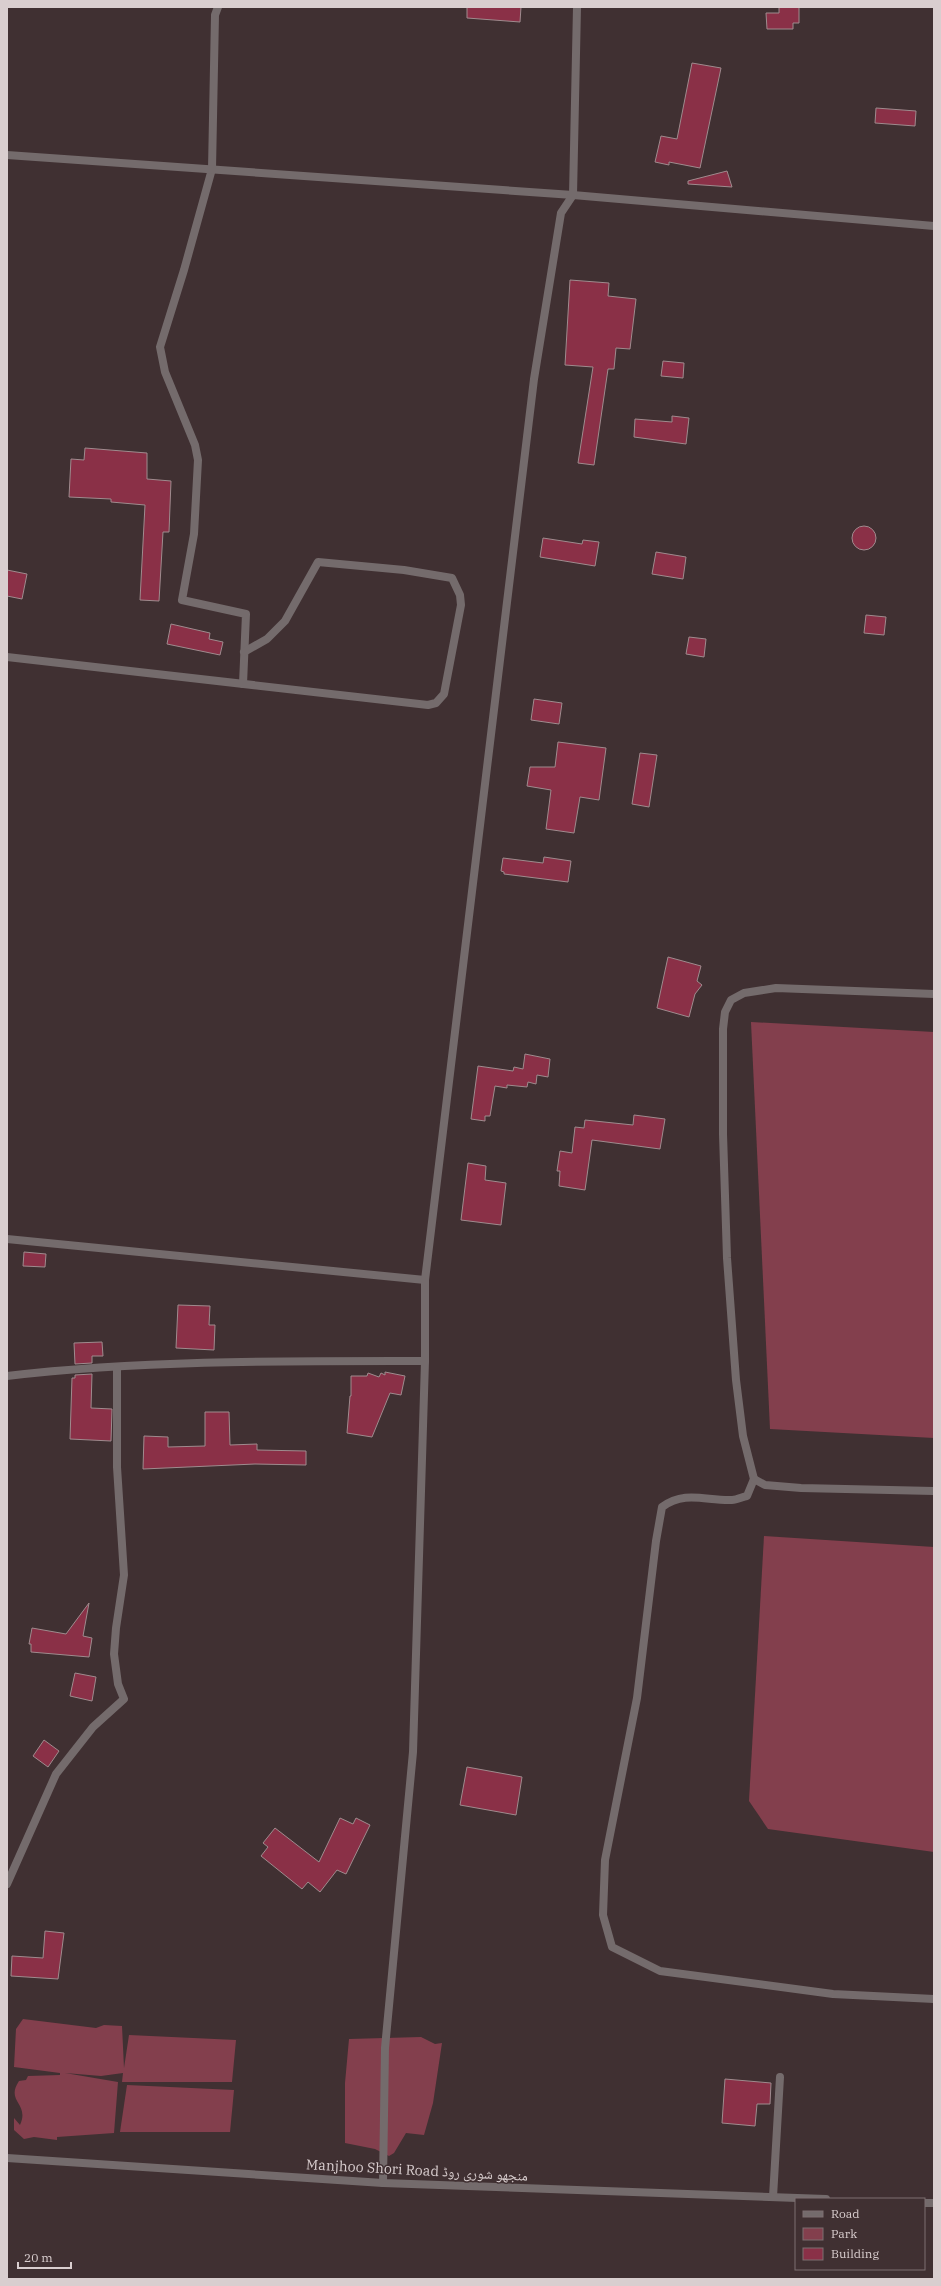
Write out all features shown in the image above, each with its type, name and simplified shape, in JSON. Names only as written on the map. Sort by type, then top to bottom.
[{"type":"street","points":[[218,7],[215,15],[212,169],[184,270],[162,338],[160,352],[164,372],[195,445],[198,460],[194,534],[182,600],[246,614],[243,684]]},
{"type":"street","points":[[383,2183],[385,2048],[413,1752],[425,1361],[425,1280],[534,379],[561,213],[572,195],[577,7]]},
{"type":"street","points":[[7,155],[572,195],[934,226]]},
{"type":"street","points":[[7,657],[428,705],[436,703],[444,694],[461,605],[460,595],[452,578],[404,570],[318,562],[285,622],[267,639],[244,652]]},
{"type":"street","points":[[934,994],[776,988],[744,993],[731,1000],[725,1012],[723,1029],[723,1134],[727,1258],[736,1380],[742,1429],[754,1479],[747,1496],[732,1500],[697,1497],[672,1500],[662,1507],[656,1541],[637,1698],[605,1860],[603,1915],[612,1947],[660,1971],[833,1994],[934,1999]]},
{"type":"street","points":[[7,1239],[425,1280]]},
{"type":"street","points":[[7,1376],[51,1371],[117,1367],[297,1361],[425,1361]]},
{"type":"street","points":[[7,1884],[56,1774],[93,1727],[124,1699],[118,1684],[114,1654],[116,1628],[124,1575],[117,1467],[117,1367]]},
{"type":"street","points":[[754,1479],[765,1485],[801,1488],[934,1491]]},
{"type":"street","points":[[773,2197],[780,2077]]},
{"type":"street","name":"Manjhoo Shori Road منجھو شوری روڈ","points":[[7,2158],[383,2183],[800,2198]]},
{"type":"green space","points":[[751,1022],[934,1032],[934,1438],[770,1429]]},
{"type":"green space","points":[[764,1536],[934,1547],[934,1852],[768,1829],[749,1801]]},
{"type":"green space","points":[[23,2019],[96,2028],[104,2025],[122,2026],[124,2068],[129,2035],[236,2040],[232,2082],[122,2082],[123,2073],[101,2076],[65,2073],[118,2082],[114,2133],[57,2137],[57,2140],[34,2137],[24,2139],[14,2130],[14,2118],[20,2125],[22,2118],[22,2112],[15,2094],[15,2088],[19,2081],[26,2080],[28,2076],[60,2075],[60,2073],[14,2067],[16,2029]]},
{"type":"green space","points":[[421,2037],[435,2044],[442,2043],[433,2103],[424,2135],[406,2133],[394,2153],[389,2156],[375,2149],[345,2143],[345,2083],[349,2039]]},
{"type":"green space","points":[[127,2085],[234,2090],[230,2132],[120,2132]]},
{"type":"building","points":[[467,7],[521,7],[520,22],[467,18]]},
{"type":"building","points":[[779,7],[799,7],[799,23],[793,23],[793,29],[767,29],[766,13],[779,13]]},
{"type":"building","points":[[692,63],[721,68],[700,168],[669,162],[669,165],[655,162],[661,136],[677,139]]},
{"type":"building","points":[[876,108],[916,111],[915,126],[875,123]]},
{"type":"building","points":[[727,171],[732,187],[688,184],[688,181]]},
{"type":"building","points":[[570,280],[609,283],[608,296],[636,299],[630,349],[616,348],[614,369],[608,369],[594,465],[578,463],[593,367],[565,365]]},
{"type":"building","points":[[663,361],[684,363],[683,378],[661,376]]},
{"type":"building","points":[[672,416],[689,418],[686,444],[634,437],[635,419],[672,422]]},
{"type":"building","points":[[85,448],[147,453],[147,479],[171,481],[169,532],[163,532],[159,601],[140,600],[145,505],[111,502],[111,499],[69,497],[71,459],[84,460]]},
{"type":"building","points":[[864,526],[872,530],[876,538],[872,546],[864,550],[856,546],[852,538],[856,530]]},
{"type":"building","points":[[543,538],[582,544],[583,540],[599,542],[595,566],[540,557]]},
{"type":"building","points":[[656,552],[686,557],[683,579],[652,574]]},
{"type":"building","points":[[7,570],[27,574],[22,599],[7,596]]},
{"type":"building","points":[[866,615],[886,617],[884,635],[864,633]]},
{"type":"building","points":[[171,624],[210,633],[209,639],[223,642],[220,655],[167,644]]},
{"type":"building","points":[[689,637],[706,639],[704,657],[686,654]]},
{"type":"building","points":[[534,699],[562,703],[559,724],[531,720]]},
{"type":"building","points":[[558,742],[606,748],[599,800],[580,797],[574,833],[546,829],[551,790],[527,786],[530,767],[555,767]]},
{"type":"building","points":[[640,753],[657,755],[649,807],[632,804]]},
{"type":"building","points":[[544,857],[571,861],[568,882],[504,874],[504,872],[501,871],[503,858],[543,863]]},
{"type":"building","points":[[668,957],[701,966],[697,981],[702,985],[695,994],[689,1017],[657,1008]]},
{"type":"building","points":[[525,1054],[550,1059],[548,1077],[537,1075],[536,1084],[528,1082],[527,1087],[507,1085],[507,1088],[495,1086],[490,1116],[485,1116],[485,1121],[471,1119],[478,1066],[513,1071],[514,1067],[523,1069]]},
{"type":"building","points":[[634,1115],[665,1119],[660,1149],[592,1140],[585,1190],[559,1186],[560,1171],[557,1171],[560,1151],[572,1153],[575,1127],[584,1128],[585,1120],[633,1125]]},
{"type":"building","points":[[468,1163],[486,1166],[485,1180],[506,1183],[501,1225],[461,1220]]},
{"type":"building","points":[[24,1252],[46,1254],[45,1267],[23,1266]]},
{"type":"building","points":[[178,1305],[210,1306],[209,1325],[215,1325],[214,1350],[176,1348]]},
{"type":"building","points":[[102,1342],[103,1356],[92,1356],[92,1363],[75,1364],[74,1343]]},
{"type":"building","points":[[385,1372],[405,1376],[401,1395],[390,1393],[372,1437],[347,1433],[351,1396],[351,1376],[367,1376],[368,1373],[379,1377],[381,1373],[385,1375]]},
{"type":"building","points":[[92,1374],[91,1408],[112,1409],[111,1441],[70,1439],[72,1378],[75,1378],[75,1375]]},
{"type":"building","points":[[205,1412],[229,1412],[230,1445],[257,1444],[257,1450],[306,1451],[306,1465],[255,1464],[143,1469],[144,1436],[168,1437],[168,1447],[205,1446]]},
{"type":"building","points":[[89,1603],[83,1636],[92,1638],[89,1657],[31,1652],[31,1644],[29,1644],[32,1628],[66,1634]]},
{"type":"building","points":[[75,1673],[96,1677],[92,1701],[70,1696]]},
{"type":"building","points":[[44,1740],[59,1751],[48,1767],[33,1756]]},
{"type":"building","points":[[467,1767],[522,1777],[516,1815],[460,1805]]},
{"type":"building","points":[[340,1818],[353,1824],[356,1818],[370,1825],[346,1874],[337,1870],[320,1892],[308,1882],[302,1889],[261,1856],[268,1847],[263,1843],[275,1828],[319,1862]]},
{"type":"building","points":[[45,1931],[64,1933],[58,1979],[11,1976],[12,1956],[43,1958]]},
{"type":"building","points":[[725,2079],[771,2083],[770,2104],[757,2104],[755,2126],[722,2123]]}]
